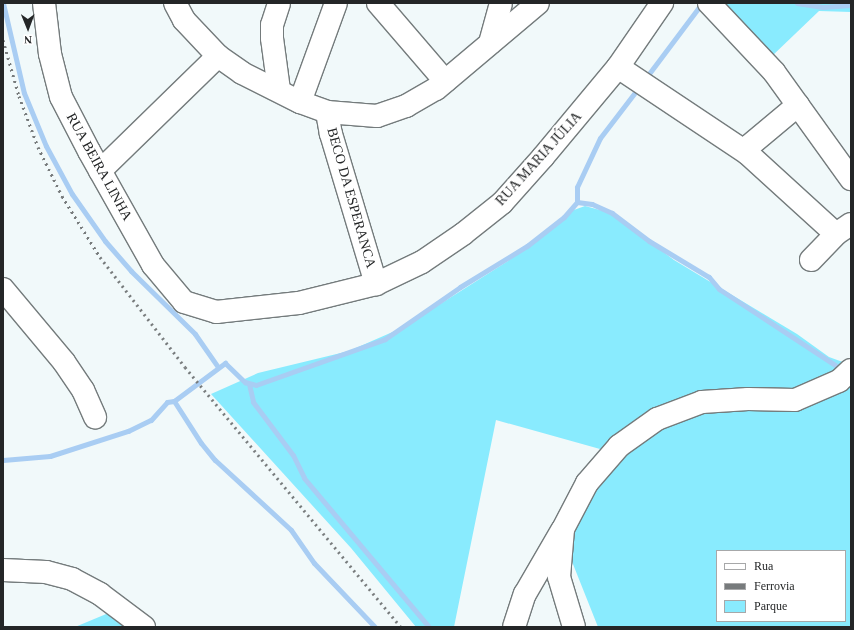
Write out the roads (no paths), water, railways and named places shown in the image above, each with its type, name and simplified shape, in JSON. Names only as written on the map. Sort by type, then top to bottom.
[{"type":"street","name":"RUA BEIRA LINHA","points":[[44,3],[50,54],[61,97],[100,171],[153,265],[184,302],[197,308]]},
{"type":"street","points":[[175,3],[184,20],[218,56],[242,73],[279,90],[300,102],[327,112],[377,116],[406,106],[445,81],[538,3]]},
{"type":"street","points":[[279,3],[272,25],[272,38],[279,90]]},
{"type":"street","points":[[300,102],[336,3]]},
{"type":"street","points":[[378,3],[445,81]]},
{"type":"street","points":[[490,43],[501,3]]},
{"type":"street","name":"RUA MARIA JÚLIA","points":[[197,308],[216,312],[258,309],[299,303],[376,284],[422,262],[463,234],[502,203],[618,67],[662,3]]},
{"type":"street","points":[[709,3],[774,72],[851,179]]},
{"type":"street","points":[[100,171],[218,56]]},
{"type":"street","points":[[618,67],[747,153],[843,229],[812,260]]},
{"type":"street","points":[[747,153],[749,146],[798,105]]},
{"type":"street","name":"BECO DA ESPERANCA","points":[[327,112],[337,155],[376,284]]},
{"type":"street","points":[[3,290],[64,362],[83,390],[96,417]]},
{"type":"street","points":[[514,627],[525,594],[563,529],[587,483],[619,446],[657,419],[702,402],[748,399],[795,400],[839,381],[851,370]]},
{"type":"street","points":[[563,529],[559,577],[574,627]]},
{"type":"street","points":[[3,570],[46,572],[72,579],[100,594],[144,627]]},
{"type":"waterway","points":[[3,3],[24,93],[46,146],[72,194],[105,241],[131,271],[195,334],[218,367]]},
{"type":"waterway","points":[[645,79],[702,3]]},
{"type":"waterway","points":[[797,3],[823,7],[851,5]]},
{"type":"waterway","points":[[3,460],[50,456],[128,431],[151,420],[167,402],[174,401],[225,363],[245,382],[256,385],[385,339],[460,287],[527,246],[564,217],[577,202],[577,187],[600,138],[639,87]]},
{"type":"waterway","points":[[577,202],[592,204],[612,213],[649,241],[709,277],[719,289],[843,370]]},
{"type":"waterway","points":[[249,384],[253,402],[293,455],[304,478],[429,627]]},
{"type":"waterway","points":[[174,401],[201,443],[215,460],[291,530],[314,563],[375,627]]},
{"type":"railway","points":[[3,40],[19,96],[38,147],[62,196],[100,257],[185,367],[401,627]]}]
